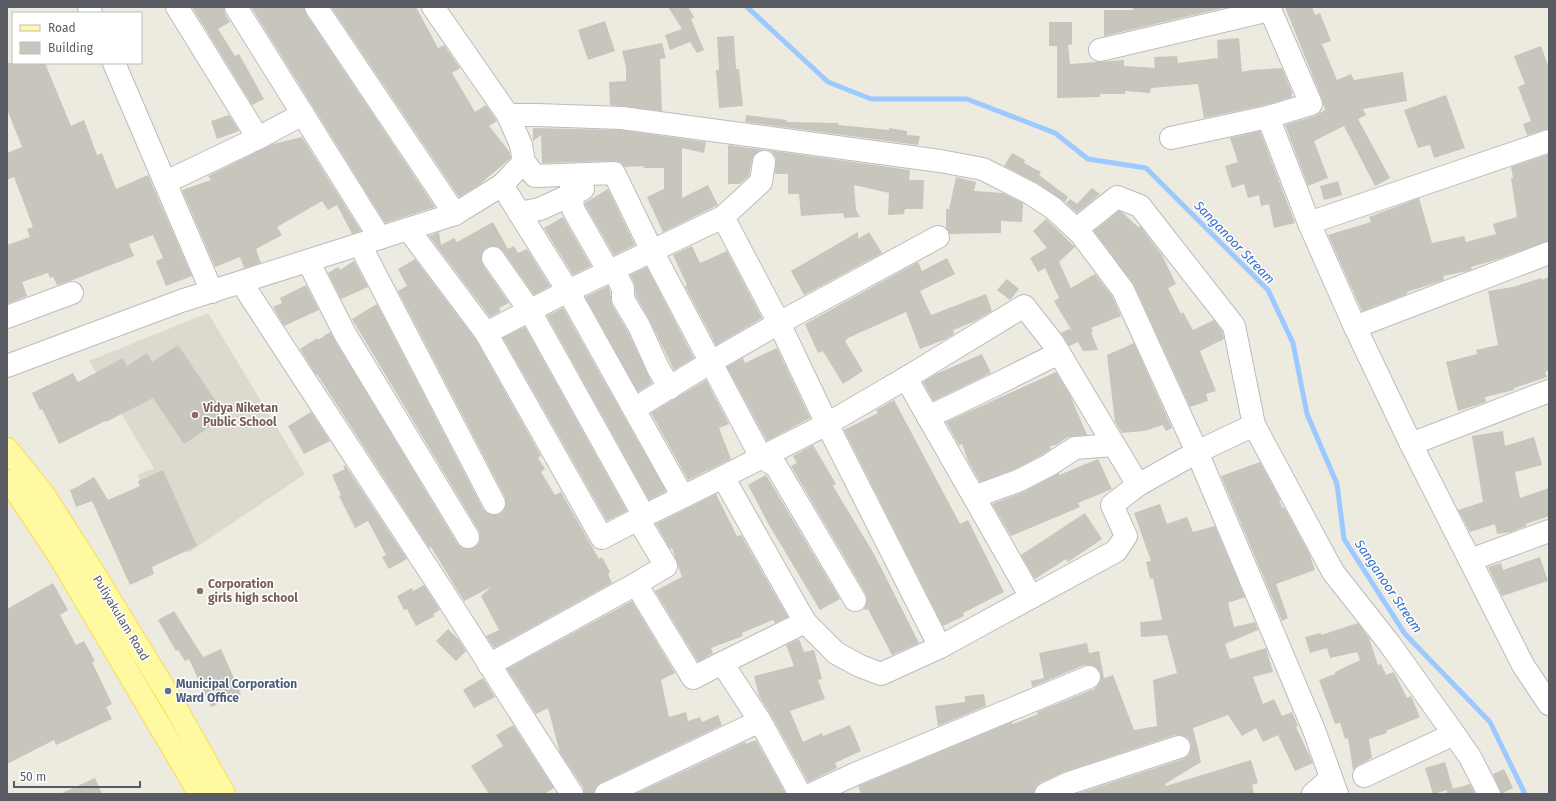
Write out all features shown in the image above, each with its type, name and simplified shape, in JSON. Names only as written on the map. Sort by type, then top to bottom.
[{"type":"main road","name":"Puliyakulam Road","points":[[7,449],[44,495],[93,572],[172,703],[224,794]]},
{"type":"main road","name":"Puliyakulam Road","points":[[7,481],[16,491],[58,554],[200,794]]},
{"type":"street","points":[[177,7],[258,138]]},
{"type":"street","points":[[236,7],[303,114],[370,241],[494,504]]},
{"type":"street","points":[[316,7],[455,214]]},
{"type":"street","points":[[433,7],[508,115],[521,145],[524,162],[535,176],[571,185]]},
{"type":"street","points":[[1100,50],[1269,8],[1311,104],[1268,117],[1171,138]]},
{"type":"street","points":[[114,64],[212,292]]},
{"type":"street","points":[[166,182],[258,138],[303,114]]},
{"type":"street","points":[[508,115],[622,118],[876,151],[976,167],[1030,193],[1053,208],[1075,228],[1123,290],[1197,452],[1314,730],[1334,786],[1313,794]]},
{"type":"street","points":[[1268,117],[1309,223],[1355,328],[1411,444],[1523,665],[1549,704]]},
{"type":"street","points":[[1309,223],[1549,141]]},
{"type":"street","points":[[7,366],[174,304],[455,214],[502,185],[524,162]]},
{"type":"street","points":[[486,333],[568,291],[723,217],[761,182],[764,162]]},
{"type":"street","points":[[519,213],[540,210],[571,185],[614,173],[652,251],[762,457],[776,466],[855,600]]},
{"type":"street","points":[[502,185],[568,291],[683,497]]},
{"type":"street","points":[[571,185],[573,209],[623,288],[623,299],[639,326],[658,368],[670,388]]},
{"type":"street","points":[[1075,228],[1083,224],[1117,197],[1140,206],[1234,326],[1254,425],[1333,572],[1389,643],[1454,734],[1470,757],[1490,794]]},
{"type":"street","points":[[723,217],[779,323],[827,424],[940,647]]},
{"type":"street","points":[[408,229],[486,333],[602,538],[827,424],[1024,306],[1059,353],[1138,485]]},
{"type":"street","points":[[634,410],[711,362],[779,323],[938,236]]},
{"type":"street","points":[[1355,328],[1549,254]]},
{"type":"street","points":[[490,665],[666,566],[530,311],[494,258]]},
{"type":"street","points":[[308,261],[345,334],[468,537]]},
{"type":"street","points":[[241,282],[572,794]]},
{"type":"street","points":[[7,317],[72,293]]},
{"type":"street","points":[[928,417],[995,386],[1059,353]]},
{"type":"street","points":[[906,378],[1030,597]]},
{"type":"street","points":[[1411,444],[1549,391]]},
{"type":"street","points":[[723,477],[805,622],[836,653],[860,666],[881,674],[940,647],[1116,550],[1126,536],[1112,505],[1138,485],[1197,452],[1254,425]]},
{"type":"street","points":[[974,497],[1020,480],[1049,465],[1075,448],[1114,445]]},
{"type":"street","points":[[1470,560],[1549,531]]},
{"type":"street","points":[[636,584],[693,678],[805,622]]},
{"type":"street","points":[[722,663],[760,721],[800,794]]},
{"type":"street","points":[[812,794],[855,774],[1089,677]]},
{"type":"street","points":[[606,794],[760,721]]},
{"type":"street","points":[[1364,776],[1454,734]]},
{"type":"street","points":[[1046,794],[1070,783],[1179,748]]},
{"type":"shaded area","name":"Vidya Niketan Public School","points":[[208,313],[305,474],[188,553],[137,475],[154,468],[89,361]]},
{"type":"building","points":[[192,7],[224,7],[225,14],[230,22],[218,29],[235,56],[239,54],[264,99],[252,105]]},
{"type":"building","points":[[251,7],[304,7],[306,14],[435,207],[385,223]]},
{"type":"building","points":[[331,7],[416,7],[438,48],[444,45],[460,68],[452,73],[475,112],[486,105],[497,121],[489,126],[509,151],[511,158],[479,185],[459,197]]},
{"type":"building","points":[[668,7],[688,7],[694,17],[691,19],[704,50],[697,53],[690,42],[670,50],[665,35],[682,29]]},
{"type":"building","points":[[1133,7],[1223,8],[1104,36],[1104,10],[1133,10]]},
{"type":"building","points":[[1285,7],[1312,7],[1315,15],[1320,13],[1331,41],[1322,44],[1337,80],[1351,74],[1354,80],[1403,72],[1407,101],[1363,109],[1366,115],[1358,119],[1390,178],[1375,186],[1344,126],[1314,141],[1328,178],[1308,186],[1285,125],[1315,116],[1325,110]]},
{"type":"building","points":[[605,21],[615,51],[588,60],[578,30]]},
{"type":"building","points":[[1049,22],[1072,22],[1072,44],[1068,45],[1070,64],[1124,60],[1124,66],[1155,68],[1154,57],[1177,56],[1178,63],[1218,58],[1217,40],[1239,38],[1242,72],[1282,68],[1292,92],[1292,97],[1265,105],[1204,118],[1198,84],[1151,88],[1150,93],[1125,91],[1125,94],[1100,94],[1100,97],[1057,98],[1057,46],[1049,46]]},
{"type":"building","points":[[734,36],[736,69],[739,69],[743,106],[719,108],[716,70],[719,70],[717,37]]},
{"type":"building","points":[[662,43],[666,58],[660,59],[662,111],[610,105],[609,82],[626,81],[626,67],[622,51]]},
{"type":"building","points":[[1541,46],[1549,68],[1549,129],[1527,135],[1523,124],[1531,121],[1518,87],[1525,84],[1514,56]]},
{"type":"building","points":[[7,63],[45,64],[71,126],[84,120],[97,155],[102,153],[116,189],[148,175],[192,276],[166,286],[156,261],[163,258],[153,235],[129,244],[134,256],[70,281],[57,285],[53,277],[50,278],[48,273],[22,282],[27,296],[7,304],[7,245],[30,237],[27,229],[33,227],[14,177],[7,180],[7,153],[22,147],[7,109]]},
{"type":"building","points":[[1446,95],[1465,148],[1434,158],[1430,145],[1418,148],[1404,110]]},
{"type":"building","points":[[229,115],[239,131],[217,139],[211,121]]},
{"type":"building","points":[[746,115],[787,120],[787,122],[838,123],[838,125],[889,130],[889,128],[907,131],[907,135],[920,136],[918,145],[745,122]]},
{"type":"building","points":[[533,128],[621,130],[706,142],[704,153],[682,148],[682,198],[708,185],[718,205],[663,232],[647,197],[664,189],[664,168],[642,168],[645,166],[625,167],[620,162],[614,161],[542,163],[541,135],[533,141]]},
{"type":"building","points":[[1260,131],[1295,223],[1274,228],[1269,204],[1261,206],[1259,195],[1248,198],[1244,184],[1232,188],[1225,166],[1238,162],[1230,138]]},
{"type":"building","points":[[302,137],[361,231],[352,234],[337,205],[328,210],[322,201],[277,227],[282,235],[256,249],[261,263],[244,268],[240,257],[215,267],[182,190],[211,180],[208,176],[273,144]]},
{"type":"building","points":[[728,145],[764,150],[759,151],[754,155],[749,176],[740,184],[728,184]]},
{"type":"building","points":[[767,150],[910,170],[909,180],[924,180],[923,209],[905,209],[904,214],[888,215],[889,193],[854,185],[856,210],[860,217],[844,218],[843,213],[801,216],[799,194],[788,194],[788,174],[775,174],[776,158],[772,152]]},
{"type":"building","points":[[1012,153],[1025,160],[1024,163],[1041,172],[1039,175],[1068,197],[1065,202],[1037,183],[1004,166]]},
{"type":"building","points":[[1549,154],[1549,241],[1471,267],[1472,269],[1468,271],[1443,276],[1444,280],[1407,292],[1407,294],[1362,311],[1328,235],[1371,222],[1369,217],[1419,198],[1432,243],[1464,236],[1466,242],[1496,234],[1493,224],[1517,217],[1511,178],[1513,178],[1511,167]]},
{"type":"building","points":[[956,177],[976,182],[974,191],[1003,193],[1023,203],[1022,222],[1001,221],[1001,233],[950,234],[946,228],[946,209],[949,209]]},
{"type":"building","points":[[1338,181],[1342,195],[1324,200],[1320,186]]},
{"type":"building","points":[[1092,188],[1100,194],[1077,213],[1066,203],[1070,199],[1077,204]]},
{"type":"building","points":[[608,189],[635,245],[614,255],[585,205],[585,203]]},
{"type":"building","points":[[1119,211],[1138,227],[1140,226],[1162,255],[1176,284],[1168,288],[1181,314],[1183,312],[1193,330],[1214,320],[1222,331],[1224,339],[1200,351],[1216,391],[1206,394],[1208,401],[1190,407],[1134,285],[1094,231]]},
{"type":"building","points":[[563,217],[591,266],[573,275],[544,228]]},
{"type":"building","points":[[1046,219],[1075,247],[1059,262],[1071,288],[1095,274],[1112,296],[1121,316],[1091,328],[1093,331],[1091,332],[1098,350],[1083,351],[1078,342],[1069,346],[1061,333],[1069,329],[1072,331],[1054,301],[1059,298],[1045,268],[1038,272],[1030,258],[1047,248],[1033,231]]},
{"type":"building","points":[[493,222],[508,249],[514,246],[518,253],[527,249],[550,286],[534,295],[503,251],[498,247],[492,246],[486,248],[482,253],[481,259],[483,265],[509,303],[499,308],[501,311],[490,317],[429,236],[439,232],[441,245],[454,238],[457,242]]},
{"type":"building","points":[[858,232],[858,239],[869,232],[882,253],[804,295],[791,271]]},
{"type":"building","points":[[692,246],[700,263],[727,251],[762,318],[716,345],[685,286],[687,285],[673,255]]},
{"type":"building","points":[[947,258],[955,274],[920,291],[931,315],[986,294],[992,311],[973,322],[953,330],[954,334],[946,339],[920,349],[906,312],[848,338],[845,341],[863,371],[843,384],[823,351],[818,353],[805,324],[918,262],[922,271]]},
{"type":"building","points":[[415,259],[476,340],[541,456],[538,458],[545,469],[541,472],[555,495],[561,492],[599,559],[602,557],[610,572],[608,574],[612,583],[494,648],[486,636],[499,630],[481,596],[491,587],[464,601],[431,547],[429,548],[300,349],[330,332],[457,543],[462,548],[468,549],[475,547],[479,543],[479,531],[352,319],[377,304],[483,509],[487,513],[493,515],[500,514],[504,510],[506,504],[505,497],[398,291],[407,286],[398,269]]},
{"type":"building","points":[[354,261],[368,287],[341,299],[328,273],[338,267],[340,270]]},
{"type":"building","points":[[647,267],[694,358],[674,370],[636,296],[634,282],[630,275]]},
{"type":"building","points":[[1549,277],[1549,370],[1545,372],[1547,377],[1514,388],[1514,390],[1485,397],[1486,402],[1458,411],[1446,362],[1477,354],[1476,350],[1498,345],[1488,291],[1513,287]]},
{"type":"building","points":[[1007,279],[1019,289],[1010,300],[997,290]]},
{"type":"building","points":[[306,285],[319,310],[284,326],[273,307],[282,303],[280,298]]},
{"type":"building","points":[[608,286],[612,305],[628,332],[652,383],[638,392],[585,297]]},
{"type":"building","points":[[563,308],[666,491],[649,500],[547,316]]},
{"type":"building","points":[[525,327],[627,511],[607,521],[503,338]]},
{"type":"building","points":[[1134,343],[1172,428],[1166,431],[1163,425],[1144,431],[1122,433],[1115,422],[1107,355]]},
{"type":"building","points":[[178,345],[226,416],[184,444],[153,398],[59,444],[42,409],[40,410],[32,393],[73,373],[78,382],[123,358],[127,366],[147,353],[152,362]]},
{"type":"building","points":[[777,348],[810,418],[767,441],[727,367],[743,358],[745,363]]},
{"type":"building","points":[[982,354],[991,373],[933,401],[923,382],[936,374]]},
{"type":"building","points":[[1056,372],[1070,395],[1087,435],[1068,437],[1056,445],[1050,446],[1051,449],[1043,454],[1015,469],[980,482],[968,461],[962,444],[959,445],[946,422]]},
{"type":"building","points":[[706,380],[729,424],[719,428],[731,459],[688,480],[651,413]]},
{"type":"building","points":[[894,400],[960,524],[968,520],[1004,592],[963,613],[964,616],[943,626],[844,430],[878,413],[876,410]]},
{"type":"building","points":[[311,412],[330,441],[304,454],[288,426]]},
{"type":"building","points":[[1503,431],[1505,446],[1534,437],[1542,465],[1515,472],[1520,498],[1549,488],[1549,516],[1526,524],[1526,526],[1511,532],[1497,534],[1495,524],[1470,532],[1458,510],[1483,502],[1472,436]]},
{"type":"building","points":[[813,445],[836,484],[833,486],[874,554],[919,643],[892,655],[868,609],[864,609],[867,600],[866,594],[791,466],[797,463],[793,456]]},
{"type":"building","points":[[1098,459],[1112,489],[1078,503],[1080,507],[1011,536],[992,504],[1026,491],[1059,473],[1059,475]]},
{"type":"building","points":[[1260,462],[1279,497],[1282,508],[1284,507],[1309,553],[1315,570],[1276,584],[1288,618],[1282,621],[1221,476]]},
{"type":"building","points":[[345,465],[407,559],[389,569],[382,557],[386,555],[368,521],[355,528],[339,496],[341,495],[332,475],[345,469],[343,466]]},
{"type":"building","points":[[163,470],[197,546],[152,567],[154,574],[130,585],[92,501],[76,507],[70,490],[94,477],[108,500],[140,486],[138,481]]},
{"type":"building","points":[[766,475],[840,599],[820,610],[769,525],[748,485]]},
{"type":"building","points":[[716,494],[737,536],[741,535],[788,617],[775,623],[773,620],[742,633],[743,636],[711,648],[713,653],[698,662],[655,591],[682,577],[672,548],[670,549],[656,524]]},
{"type":"building","points":[[1160,504],[1167,524],[1187,517],[1193,532],[1215,526],[1245,597],[1228,603],[1234,627],[1255,622],[1258,630],[1225,644],[1230,659],[1266,648],[1273,672],[1253,677],[1263,704],[1274,699],[1282,716],[1292,712],[1298,726],[1296,727],[1313,763],[1295,771],[1278,735],[1263,742],[1256,728],[1242,736],[1228,715],[1193,728],[1201,762],[1165,784],[1166,786],[1251,760],[1258,783],[1252,785],[1254,794],[1076,794],[1183,759],[1189,755],[1191,744],[1188,738],[1181,735],[1175,735],[1064,772],[1040,783],[1036,787],[1034,794],[861,794],[858,786],[860,785],[1012,722],[1013,724],[1038,714],[1037,712],[1094,689],[1099,684],[1101,678],[1100,672],[1096,667],[1084,665],[1032,687],[1031,681],[1044,678],[1039,653],[1087,643],[1089,653],[1099,651],[1104,678],[1113,675],[1134,730],[1157,726],[1153,680],[1177,673],[1167,635],[1141,637],[1140,622],[1162,620],[1153,578],[1150,579],[1146,562],[1151,561],[1134,513]]},
{"type":"building","points":[[1085,513],[1102,539],[1068,562],[1066,559],[1035,579],[1021,555]]},
{"type":"building","points":[[1540,557],[1548,581],[1502,596],[1488,567],[1501,563],[1503,570]]},
{"type":"building","points":[[53,583],[68,610],[60,615],[76,645],[84,641],[95,661],[92,662],[112,704],[106,707],[112,719],[56,745],[54,740],[7,764],[7,609]]},
{"type":"building","points":[[424,585],[440,610],[433,614],[435,616],[416,626],[407,609],[404,610],[397,596],[412,588],[413,591]]},
{"type":"building","points":[[632,601],[675,673],[661,680],[669,717],[686,712],[688,721],[700,717],[702,722],[718,715],[722,725],[601,783],[596,787],[594,794],[584,794],[583,787],[560,753],[548,708],[536,714],[507,669]]},
{"type":"building","points":[[174,611],[203,657],[221,649],[241,694],[211,707],[189,659],[185,661],[178,650],[176,651],[158,620]]},
{"type":"building","points":[[1358,623],[1369,638],[1378,665],[1381,664],[1386,675],[1394,672],[1407,698],[1411,696],[1420,717],[1386,731],[1387,733],[1369,739],[1372,758],[1353,770],[1348,738],[1345,739],[1340,723],[1335,724],[1319,680],[1335,674],[1335,672],[1360,660],[1357,652],[1330,658],[1327,648],[1310,653],[1305,637],[1321,633],[1321,635]]},
{"type":"building","points":[[448,629],[459,640],[466,651],[456,661],[436,641]]},
{"type":"building","points":[[799,639],[804,652],[814,650],[822,679],[818,680],[825,699],[790,711],[803,742],[822,733],[823,736],[850,725],[861,751],[835,763],[837,768],[808,782],[759,696],[754,676],[794,666],[786,645]]},
{"type":"building","points":[[483,678],[495,697],[474,708],[463,690]]},
{"type":"building","points":[[984,694],[986,706],[938,726],[935,706],[965,702],[965,696]]},
{"type":"building","points":[[513,725],[554,788],[544,794],[489,794],[471,766],[503,746],[496,735]]},
{"type":"building","points":[[756,740],[786,794],[635,794],[745,742],[746,744]]},
{"type":"building","points":[[1445,762],[1453,789],[1470,784],[1475,794],[1447,794],[1447,790],[1433,794],[1425,768]]},
{"type":"building","points":[[1504,769],[1513,788],[1501,794],[1493,774]]},
{"type":"building","points":[[95,778],[102,794],[60,794]]},
{"type":"waterway","name":"Sanganoor Stream","points":[[747,7],[828,82],[871,99],[967,99],[1055,133],[1088,159],[1146,168],[1268,290],[1293,343],[1307,414],[1337,484],[1344,539],[1405,634],[1490,722],[1525,794]]},
{"type":"place","name":"Vidya Niketan Public School","points":[[195,415]]},
{"type":"place","name":"Corporation girls high school","points":[[200,591]]},
{"type":"place","name":"Municipal Corporation Ward Office","points":[[168,691]]}]
